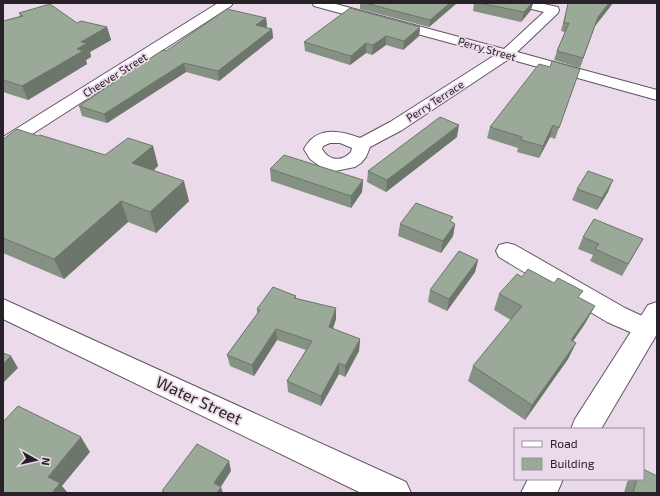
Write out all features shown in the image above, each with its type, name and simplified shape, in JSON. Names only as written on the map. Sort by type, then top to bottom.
[{"type":"street","name":"Cheever Street","points":[[3,145],[227,3]]},
{"type":"street","name":"Perry Street","points":[[318,3],[657,95]]},
{"type":"street","name":"Perry Terrace","points":[[361,145],[396,126],[507,54],[553,10],[523,3]]},
{"type":"street","points":[[507,251],[616,315],[652,320],[586,428]]},
{"type":"street","name":"Water Street","points":[[3,308],[395,493]]},
{"type":"street","points":[[537,493],[547,480]]},
{"type":"building","points":[[365,3],[450,3],[430,20]]},
{"type":"building","points":[[479,3],[532,3],[524,12]]},
{"type":"building","points":[[568,3],[609,3],[598,17],[583,58],[557,51],[569,23],[564,23]]},
{"type":"building","points":[[50,4],[77,23],[81,21],[107,27],[81,42],[87,43],[77,49],[83,51],[22,86],[3,80],[3,21],[23,16],[19,13]]},
{"type":"building","points":[[350,8],[420,27],[404,41],[386,36],[373,45],[366,43],[351,56],[304,42]]},
{"type":"building","points":[[227,9],[266,18],[256,25],[272,29],[218,71],[184,63],[104,114],[79,106],[163,50],[166,51]]},
{"type":"building","points":[[552,61],[580,69],[559,128],[553,125],[543,146],[521,140],[522,137],[490,127],[539,64],[550,67]]},
{"type":"building","points":[[440,117],[459,125],[387,180],[368,171]]},
{"type":"building","points":[[17,129],[105,155],[128,138],[153,146],[132,163],[184,181],[150,212],[121,201],[54,259],[3,238],[3,139]]},
{"type":"building","points":[[284,155],[363,180],[351,196],[270,169]]},
{"type":"building","points":[[588,171],[613,180],[602,198],[577,189]]},
{"type":"building","points":[[416,203],[453,217],[450,221],[455,224],[443,241],[400,224]]},
{"type":"building","points":[[594,219],[643,239],[628,264],[595,249],[599,244],[583,237]]},
{"type":"building","points":[[459,251],[478,260],[449,299],[430,290]]},
{"type":"building","points":[[528,269],[554,283],[558,278],[583,291],[578,297],[595,306],[571,340],[576,343],[532,405],[473,366],[522,306],[499,294],[517,274],[522,277]]},
{"type":"building","points":[[273,287],[296,296],[294,298],[336,308],[329,327],[360,339],[345,366],[339,363],[321,396],[287,381],[312,341],[276,329],[252,365],[227,355],[260,310],[257,309]]},
{"type":"building","points":[[3,353],[11,356],[3,364]]},
{"type":"building","points":[[18,406],[81,437],[48,477],[60,483],[52,493],[3,493],[3,422]]},
{"type":"building","points":[[197,444],[229,461],[214,483],[221,487],[217,493],[166,493],[162,491]]},
{"type":"building","points":[[644,470],[657,476],[657,493],[633,493],[637,480],[644,480]]}]
